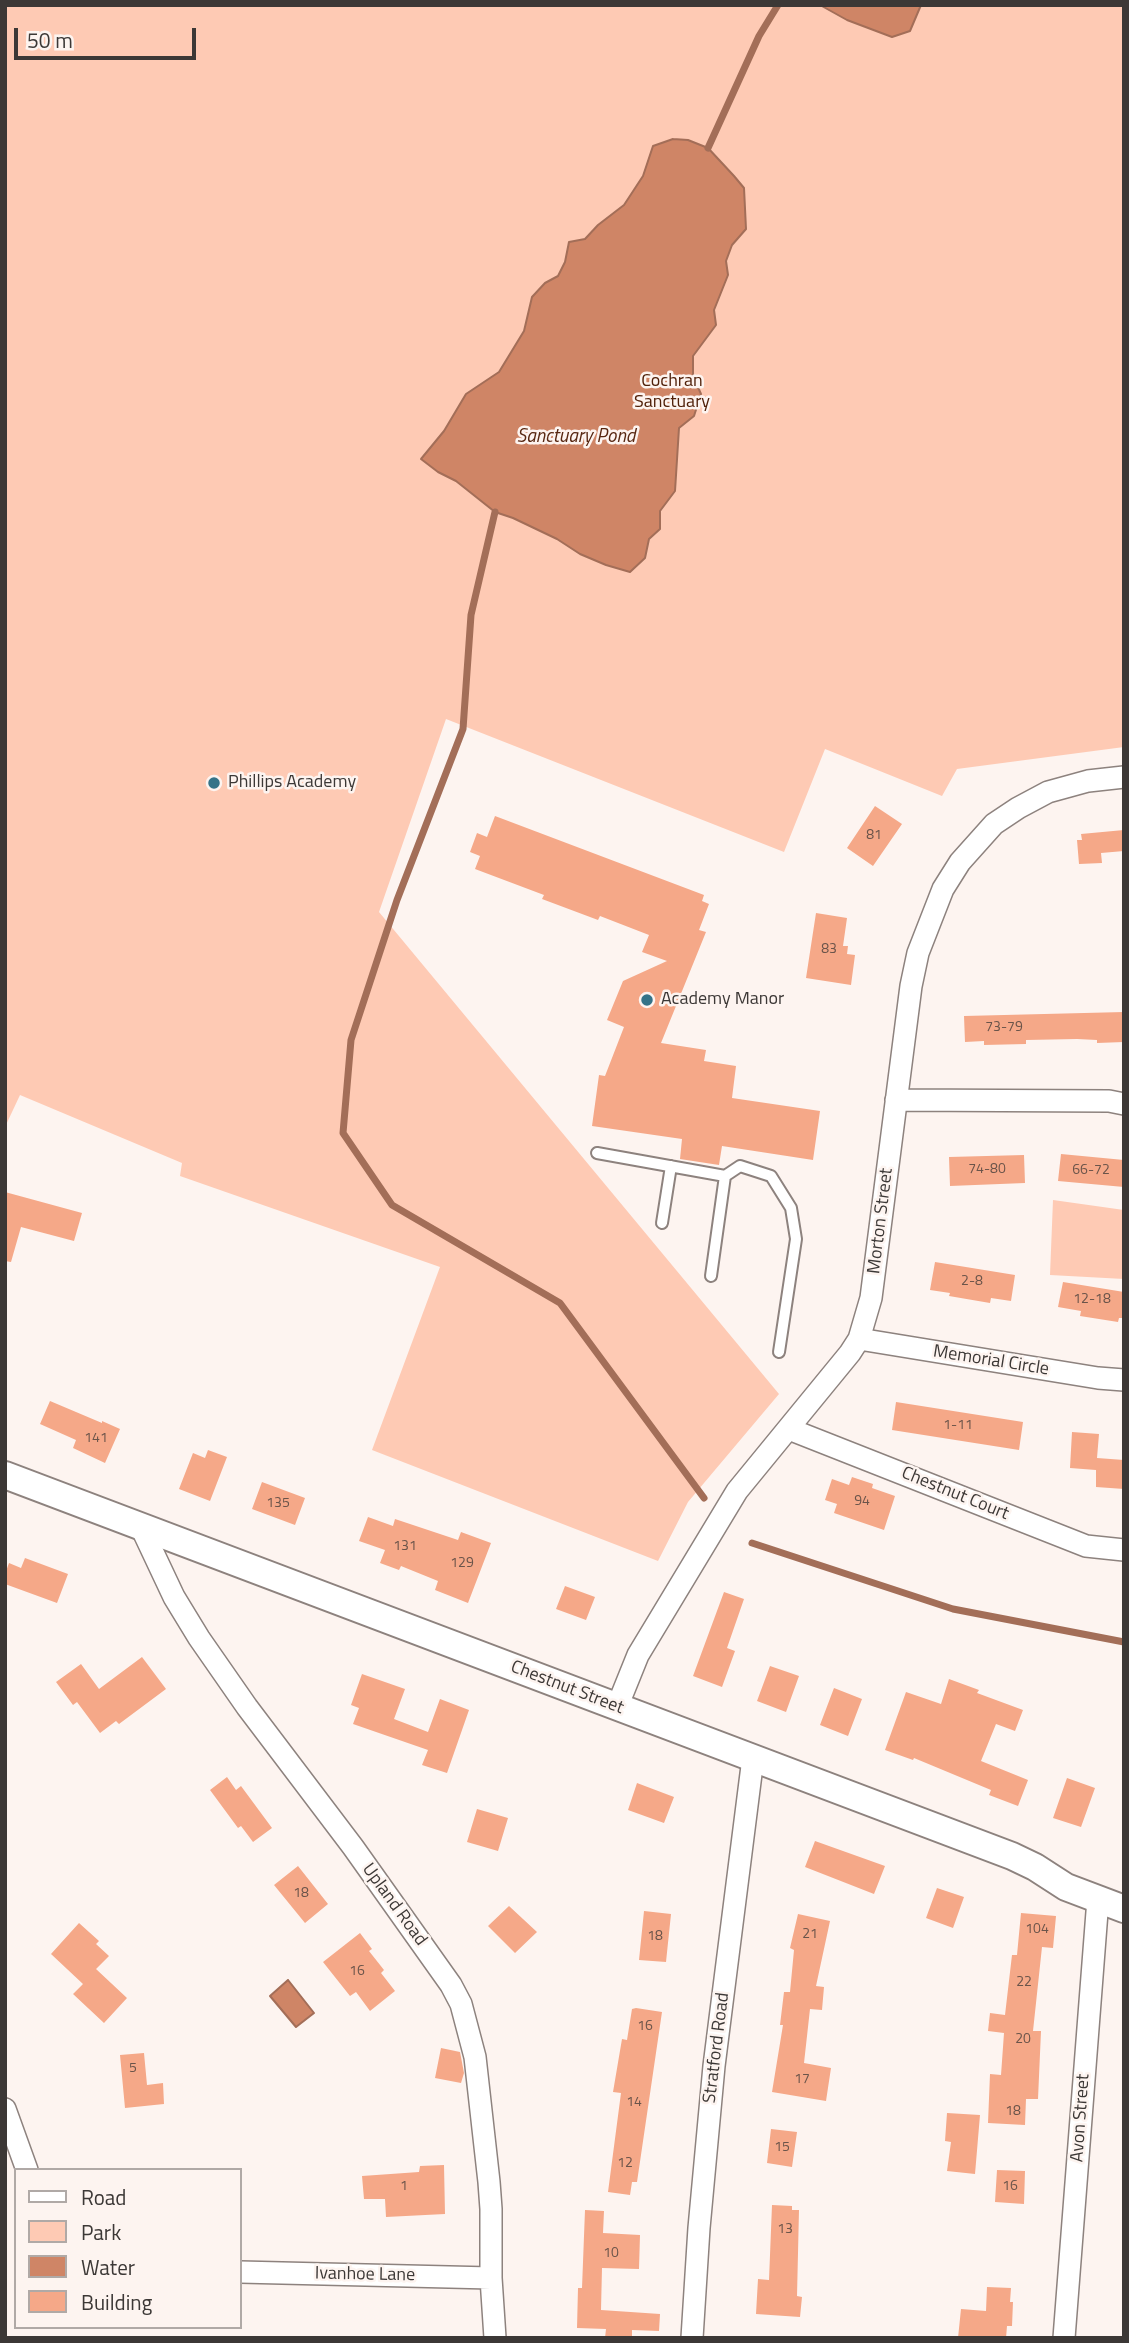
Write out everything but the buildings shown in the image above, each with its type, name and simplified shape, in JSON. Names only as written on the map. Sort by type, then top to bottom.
[{"type":"street","name":"Morton Street","points":[[617,1707],[638,1655],[737,1491],[859,1339],[871,1298],[911,986],[918,953],[943,889],[960,862],[994,824],[1048,792],[1124,777]]},
{"type":"street","points":[[896,1100],[1109,1101],[1124,1104]]},
{"type":"street","name":"Memorial Circle","points":[[859,1339],[1124,1380]]},
{"type":"street","name":"Chestnut Court","points":[[789,1429],[1086,1546],[1124,1550]]},
{"type":"street","name":"Chestnut Street","points":[[5,1475],[1012,1856],[1066,1887],[1124,1909]]},
{"type":"street","name":"Upland Road","points":[[141,1527],[174,1597],[199,1638],[247,1707],[353,1847],[461,2004],[475,2057],[486,2149],[491,2209],[491,2278],[495,2338]]},
{"type":"street","name":"Stratford Road","points":[[692,2338],[714,2066],[754,1759]]},
{"type":"street","name":"Avon Street","points":[[1064,2338],[1098,1899]]},
{"type":"street","points":[[5,2109],[26,2168]]},
{"type":"street","name":"Ivanhoe Lane","points":[[242,2272],[491,2278]]},
{"type":"lane","points":[[597,1153],[725,1176],[740,1166],[772,1177],[791,1208],[796,1239],[779,1352]]},
{"type":"lane","points":[[662,1223],[671,1166]]},
{"type":"lane","points":[[710,1276],[725,1176]]},
{"type":"green space","name":"Cochran Sanctuary","points":[[5,5],[1124,5],[1124,747],[957,769],[942,796],[825,749],[784,852],[446,719],[379,912],[779,1394],[688,1502],[658,1561],[372,1450],[440,1267],[180,1176],[182,1163],[20,1095],[5,1127]]},
{"type":"green space","points":[[1053,1200],[1124,1210],[1124,1279],[1050,1275]]},
{"type":"water","points":[[820,5],[921,5],[910,31],[892,37],[847,20]]},
{"type":"water","name":"Sanctuary Pond","points":[[673,139],[688,140],[708,148],[744,188],[746,229],[732,245],[726,261],[728,275],[714,310],[716,325],[693,356],[693,376],[701,394],[694,416],[679,428],[675,491],[660,511],[660,529],[649,539],[645,558],[630,572],[580,554],[557,539],[495,512],[456,481],[421,459],[444,431],[466,394],[499,372],[524,331],[532,297],[545,283],[558,276],[565,262],[569,242],[585,239],[624,205],[643,176],[653,146]]},
{"type":"water","points":[[288,1980],[314,2013],[296,2027],[270,1996]]},
{"type":"waterway","points":[[708,148],[759,36],[778,5]]},
{"type":"waterway","points":[[495,512],[471,615],[463,729],[397,900],[351,1040],[343,1133],[392,1205],[560,1303],[704,1498]]},
{"type":"waterway","points":[[752,1543],[953,1609],[1124,1642]]},
{"type":"place","name":"Phillips Academy","points":[[214,783]]},
{"type":"place","name":"Academy Manor","points":[[647,1000]]}]
